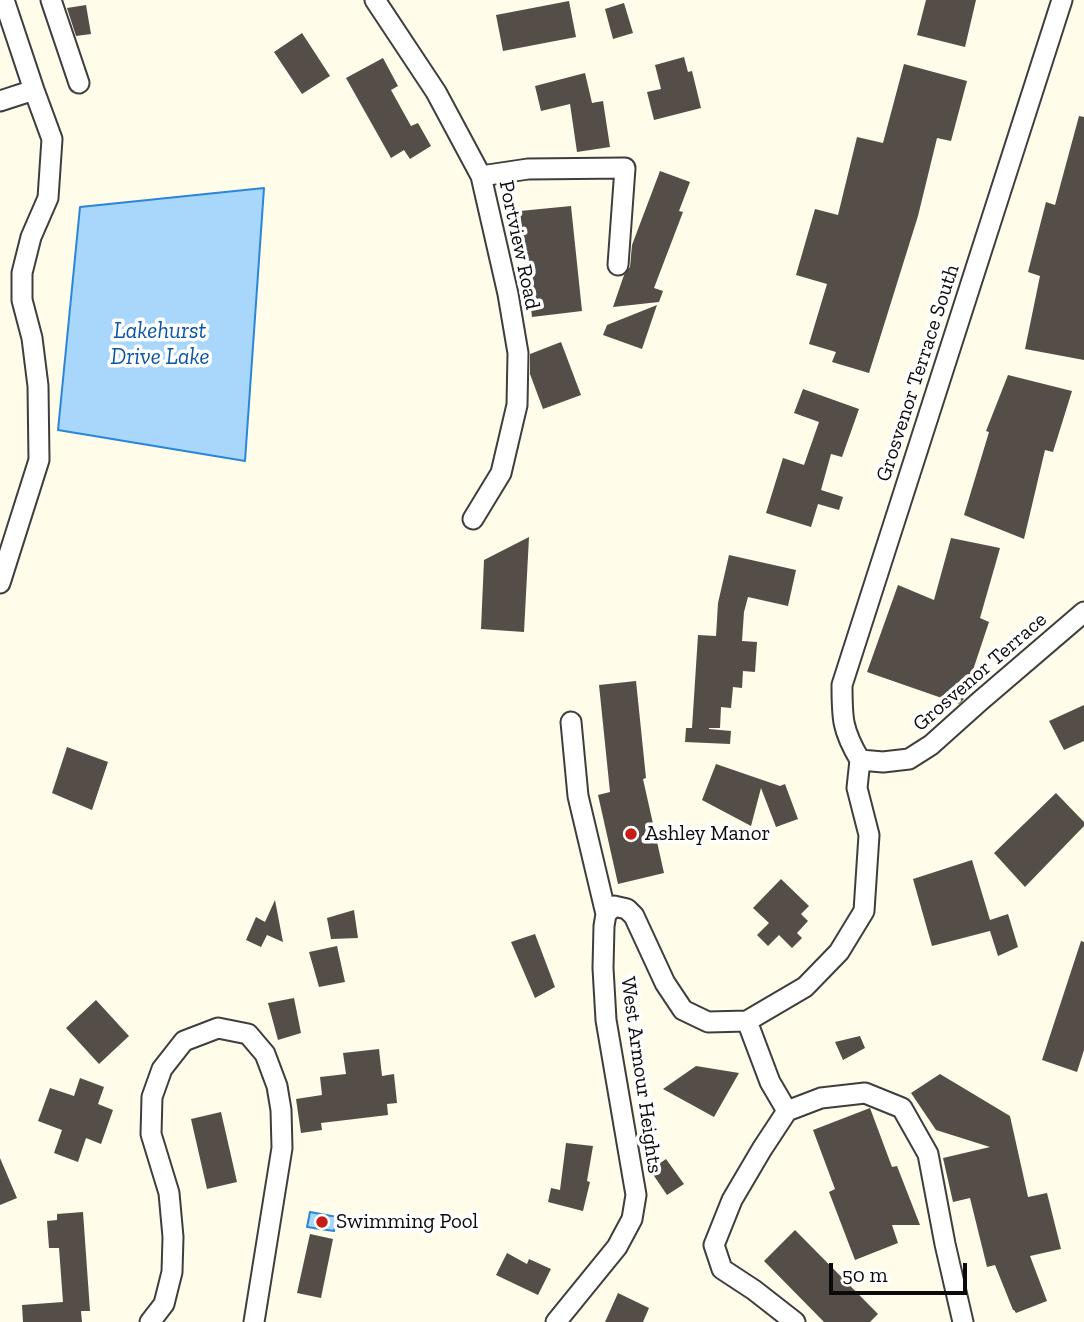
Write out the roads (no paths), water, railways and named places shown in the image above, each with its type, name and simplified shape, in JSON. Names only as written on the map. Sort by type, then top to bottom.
[{"type":"street","points":[[0,583],[39,460],[38,386],[32,338],[22,300],[22,273],[31,237],[48,198],[52,139],[4,0]]},
{"type":"street","points":[[51,0],[79,83]]},
{"type":"street","name":"Portview Road","points":[[375,0],[436,92],[481,176],[508,294],[518,352],[517,405],[501,473],[473,519]]},
{"type":"street","name":"Grosvenor Terrace South","points":[[860,760],[849,742],[842,721],[842,685],[1062,0]]},
{"type":"street","points":[[0,102],[34,90]]},
{"type":"street","points":[[481,176],[527,169],[625,169],[618,265]]},
{"type":"street","name":"Grosvenor Terrace","points":[[860,760],[883,762],[909,759],[932,746],[1084,612]]},
{"type":"street","points":[[570,722],[578,796],[606,914]]},
{"type":"street","name":"West Armour Heights","points":[[556,1322],[617,1247],[632,1219],[636,1195],[606,1020],[603,968],[606,914],[614,906],[627,909],[634,916],[665,983],[683,1010],[708,1022],[747,1021],[805,987],[839,952],[864,911],[869,835],[857,788],[860,760]]},
{"type":"street","points":[[747,1021],[770,1082],[787,1111]]},
{"type":"street","points":[[150,1322],[164,1304],[172,1272],[173,1237],[169,1193],[152,1135],[152,1097],[162,1069],[184,1041],[218,1028],[248,1034],[265,1054],[277,1086],[281,1110],[282,1148],[254,1322]]},
{"type":"street","points":[[795,1322],[722,1269],[714,1245],[733,1200],[787,1111],[821,1098],[865,1093],[902,1108],[928,1154],[963,1322]]},
{"type":"water","name":"Lakehurst Drive Lake","points":[[264,188],[245,461],[58,430],[80,207]]},
{"type":"water","name":"Swimming Pool","points":[[310,1212],[337,1217],[334,1231],[307,1227]]},
{"type":"place","name":"Ashley Manor","points":[[631,834]]},
{"type":"place","name":"Swimming Pool","points":[[322,1222]]}]
